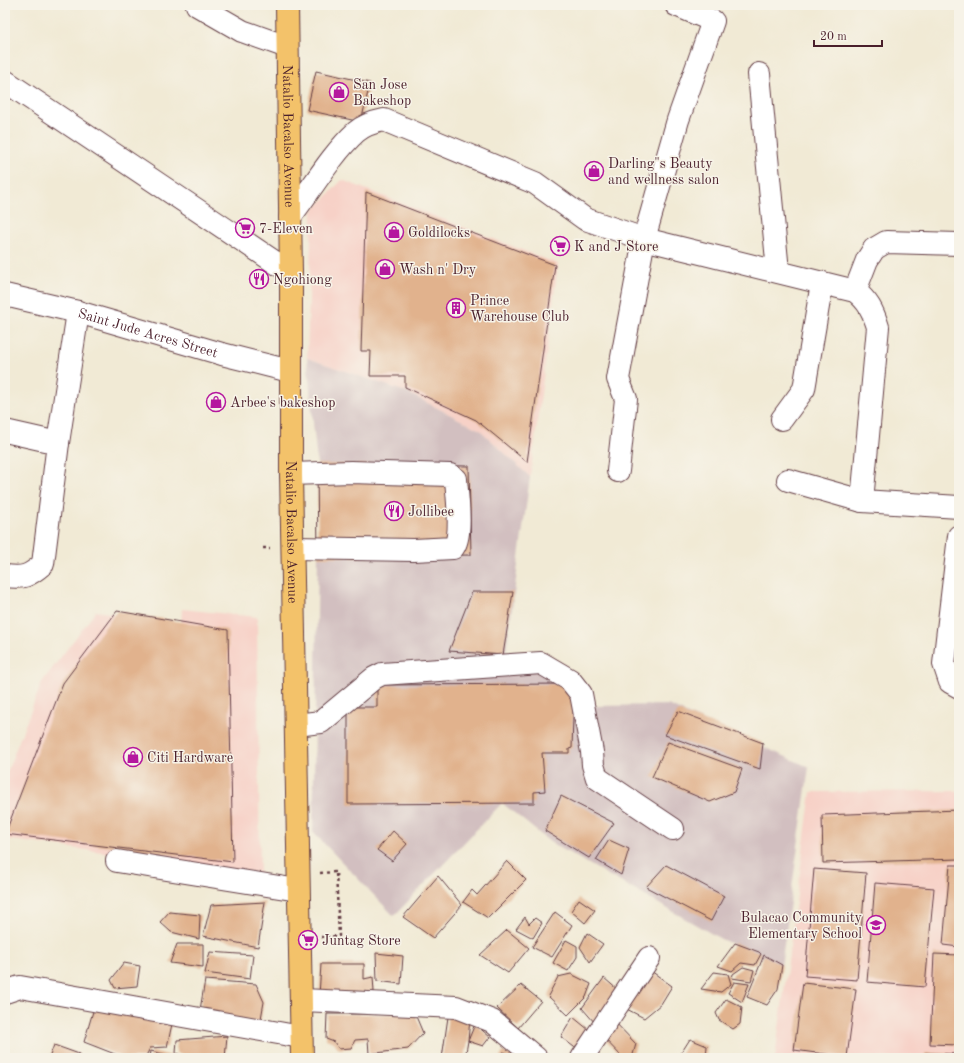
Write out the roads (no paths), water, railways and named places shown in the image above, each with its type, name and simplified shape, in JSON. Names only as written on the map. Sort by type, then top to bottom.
[{"type":"main road","name":"Natalio Bacalso Avenue","points":[[287,5],[291,273],[291,474],[302,1048]]},
{"type":"street","points":[[196,5],[242,31],[287,47]]},
{"type":"street","points":[[618,471],[626,399],[618,380],[644,239],[678,120],[713,21],[676,5]]},
{"type":"street","points":[[759,74],[778,271]]},
{"type":"street","points":[[5,81],[291,273]]},
{"type":"street","points":[[290,217],[337,152],[357,132],[371,123],[384,120],[535,183],[585,219],[644,239],[855,291],[864,297],[873,310],[878,326],[862,502]]},
{"type":"street","points":[[855,291],[867,260],[874,249],[886,242],[959,244]]},
{"type":"street","points":[[782,419],[804,389],[822,283]]},
{"type":"street","name":"Saint Jude Acres Street","points":[[5,295],[78,312],[222,354],[290,371]]},
{"type":"street","points":[[5,576],[22,578],[34,572],[43,564],[58,443],[78,312]]},
{"type":"street","points":[[5,431],[58,443]]},
{"type":"street","points":[[291,474],[351,472],[450,475],[456,479],[458,521],[457,543],[453,548],[414,550],[293,548]]},
{"type":"street","points":[[788,480],[862,502],[959,507]]},
{"type":"street","points":[[959,536],[944,664],[950,682],[959,687]]},
{"type":"street","points":[[296,725],[321,722],[374,678],[382,674],[541,663],[570,680],[581,694],[593,765],[597,778],[673,829]]},
{"type":"street","points":[[117,861],[298,890]]},
{"type":"street","points":[[582,1058],[649,958]]},
{"type":"street","points":[[5,992],[20,987],[302,1048]]},
{"type":"street","points":[[302,1000],[456,1007],[492,1021],[536,1058]]},
{"type":"place","name":"San Jose Bakeshop","points":[[339,92]]},
{"type":"place","name":"Darling\"s Beauty and wellness salon","points":[[594,171]]},
{"type":"place","name":"7-Eleven","points":[[245,228]]},
{"type":"place","name":"Goldilocks","points":[[394,232]]},
{"type":"place","name":"K and J Store","points":[[560,246]]},
{"type":"place","name":"Wash n' Dry","points":[[385,269]]},
{"type":"place","name":"Ngohiong","points":[[259,279]]},
{"type":"place","name":"Prince Warehouse Club","points":[[456,308]]},
{"type":"place","name":"Arbee's bakeshop","points":[[216,402]]},
{"type":"place","name":"Jollibee","points":[[394,511]]},
{"type":"place","name":"Citi Hardware","points":[[133,757]]},
{"type":"place","name":"Bulacao Community Elementary School","points":[[876,925]]},
{"type":"place","name":"Juntag Store","points":[[308,940]]}]
